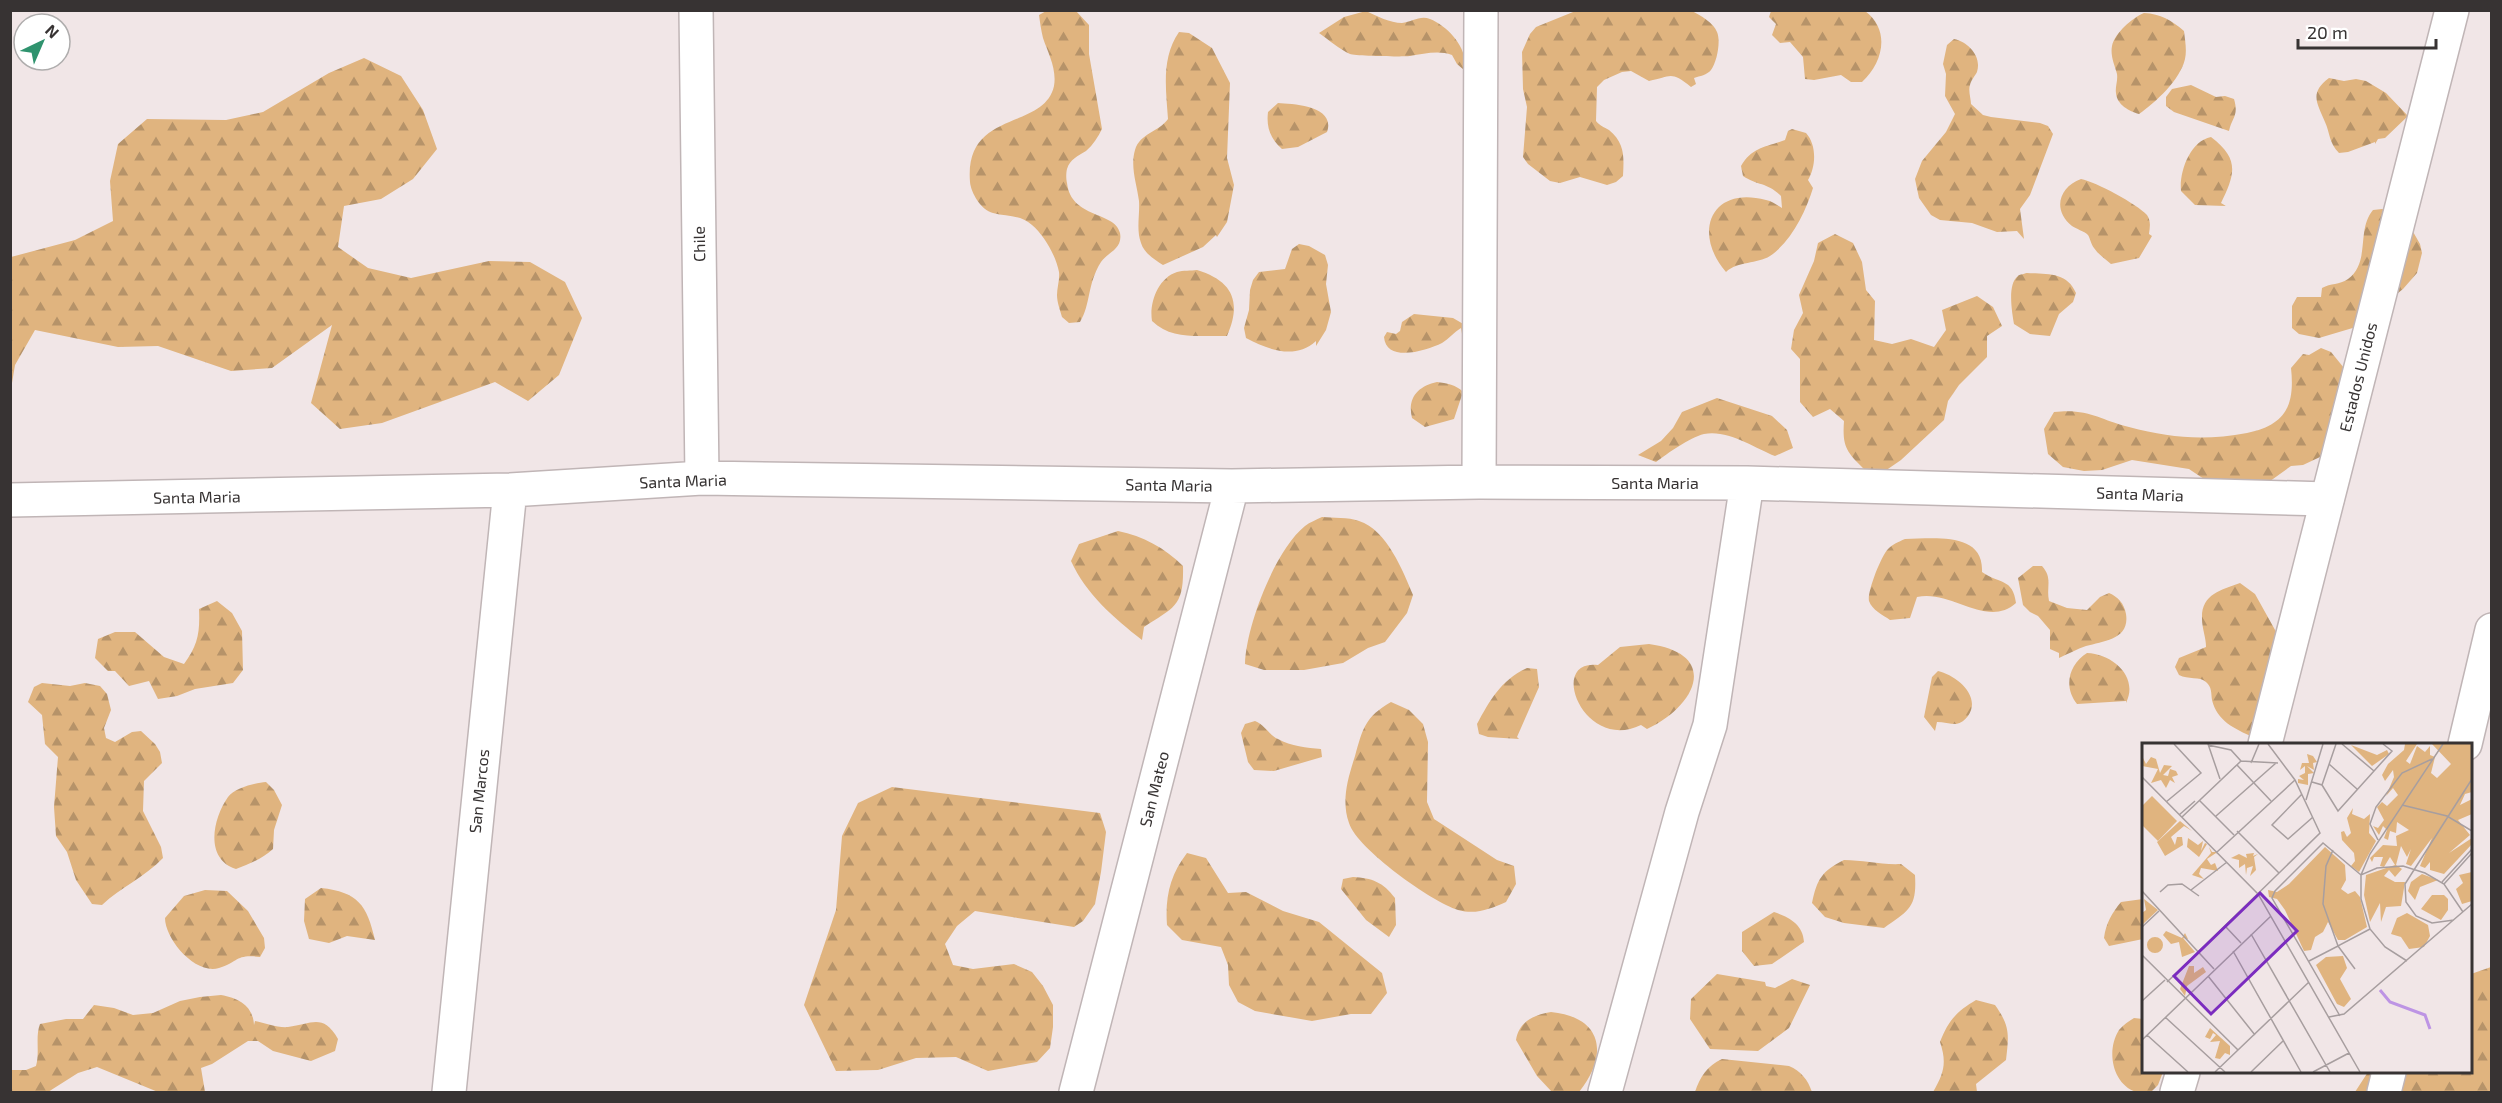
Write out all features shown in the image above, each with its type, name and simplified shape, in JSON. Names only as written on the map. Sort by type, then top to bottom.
[{"type":"street","name":"Chile","points":[[696,10],[702,478]]},
{"type":"street","points":[[1479,482],[1481,10]]},
{"type":"street","name":"Estados Unidos","points":[[2265,743],[2452,10]]},
{"type":"street","name":"Santa Maria","points":[[10,500],[510,490],[702,478],[1232,486],[1479,482],[1747,483],[2327,500]]},
{"type":"street","points":[[1605,1092],[1682,812],[1710,725],[1747,483]]},
{"type":"street","name":"San Mateo","points":[[1076,1092],[1232,486]]},
{"type":"street","name":"San Marcos","points":[[449,1092],[510,490]]},
{"type":"street","points":[[2465,743],[2492,630]]},
{"type":"street","points":[[2177,1092],[2182,1073]]},
{"type":"street","points":[[2384,1092],[2389,1073]]},
{"type":"green space","points":[[1048,10],[1076,11],[1089,25],[1089,54],[1102,129],[1091,146],[1068,166],[1066,178],[1070,195],[1084,209],[1110,221],[1120,233],[1117,247],[1101,262],[1097,270],[1080,322],[1069,323],[1062,317],[1057,295],[1059,272],[1045,240],[1027,221],[993,213],[984,208],[975,196],[970,182],[971,159],[979,143],[991,131],[1036,110],[1047,100],[1054,86],[1053,67],[1043,38],[1039,15]]},
{"type":"green space","points":[[1578,10],[1692,11],[1710,22],[1719,41],[1711,70],[1694,78],[1696,84],[1691,87],[1679,78],[1670,76],[1649,81],[1631,71],[1622,72],[1604,80],[1597,87],[1596,121],[1618,140],[1623,157],[1623,176],[1607,185],[1580,177],[1560,183],[1550,181],[1528,164],[1523,157],[1527,107],[1523,89],[1522,52],[1530,34],[1536,27]]},
{"type":"green space","points":[[1366,11],[1397,23],[1423,18],[1437,22],[1461,47],[1465,62],[1464,70],[1452,55],[1442,53],[1410,56],[1350,54],[1319,33],[1344,17]]},
{"type":"green space","points":[[1771,11],[1865,11],[1878,27],[1881,37],[1879,56],[1875,66],[1862,82],[1851,82],[1841,75],[1814,80],[1805,79],[1803,57],[1790,42],[1780,43],[1772,35],[1776,24],[1769,17]]},
{"type":"green space","points":[[2144,13],[2166,18],[2184,31],[2186,52],[2182,67],[2173,82],[2160,97],[2139,114],[2124,107],[2117,97],[2117,74],[2112,57],[2112,46],[2120,31]]},
{"type":"green space","points":[[1179,32],[1189,33],[1212,48],[1230,83],[1227,158],[1234,185],[1227,222],[1217,237],[1216,235],[1203,247],[1163,265],[1142,247],[1138,227],[1139,201],[1134,156],[1137,144],[1168,119],[1167,63],[1169,52]]},
{"type":"green space","points":[[1954,39],[1964,43],[1976,55],[1977,72],[1969,87],[1971,104],[1983,115],[2040,123],[2048,126],[2053,134],[2030,195],[2020,209],[2024,239],[2017,231],[1997,232],[1972,223],[1940,220],[1931,215],[1919,198],[1915,179],[1922,161],[1946,132],[1955,114],[1945,96],[1946,74],[1943,64],[1947,45]]},
{"type":"green space","points":[[364,58],[401,76],[423,110],[437,149],[413,179],[381,199],[344,206],[338,247],[368,268],[411,278],[489,261],[530,262],[565,282],[582,318],[559,375],[528,401],[495,382],[382,423],[340,429],[311,403],[332,325],[272,368],[231,371],[158,346],[118,347],[35,330],[15,365],[11,389],[11,257],[75,240],[113,221],[110,181],[118,144],[147,119],[226,120],[263,112],[329,73]]},
{"type":"green space","points":[[2329,78],[2366,81],[2386,93],[2408,116],[2385,138],[2378,139],[2375,144],[2375,142],[2339,153],[2331,142],[2316,98],[2319,89]]},
{"type":"green space","points":[[2191,85],[2216,97],[2225,96],[2234,99],[2235,113],[2229,131],[2174,112],[2166,106],[2166,97],[2172,89]]},
{"type":"green space","points":[[1278,103],[1303,106],[1320,112],[1328,123],[1327,132],[1298,147],[1282,149],[1272,137],[1268,123],[1268,112]]},
{"type":"green space","points":[[1792,129],[1806,133],[1814,150],[1814,163],[1808,180],[1813,188],[1806,206],[1797,225],[1778,250],[1765,259],[1736,266],[1726,272],[1710,242],[1709,228],[1713,216],[1720,206],[1732,199],[1747,197],[1768,201],[1782,208],[1781,196],[1771,188],[1743,176],[1741,166],[1755,151],[1785,140],[1788,131]]},
{"type":"green space","points":[[2211,137],[2231,160],[2232,175],[2221,203],[2226,206],[2195,205],[2181,191],[2182,175],[2187,158],[2197,144]]},
{"type":"green space","points":[[2081,179],[2116,194],[2147,215],[2150,222],[2149,234],[2152,236],[2139,258],[2111,264],[2092,245],[2088,235],[2066,220],[2060,206],[2063,193]]},
{"type":"green space","points":[[2382,209],[2391,212],[2412,230],[2420,244],[2422,253],[2417,273],[2403,289],[2356,327],[2319,338],[2299,334],[2292,328],[2292,306],[2297,297],[2321,297],[2322,288],[2345,281],[2355,272],[2362,255],[2368,218],[2373,210]]},
{"type":"green space","points":[[1835,234],[1853,243],[1862,262],[1866,290],[1875,301],[1874,340],[1892,344],[1911,339],[1934,347],[1946,330],[1942,310],[1977,296],[1993,307],[2002,326],[1987,336],[1987,357],[1959,385],[1948,401],[1944,420],[1901,460],[1885,471],[1866,471],[1854,459],[1845,444],[1844,421],[1830,409],[1813,417],[1800,402],[1800,359],[1791,349],[1794,330],[1803,313],[1799,295],[1814,261],[1818,243]]},
{"type":"green space","points":[[1299,244],[1309,246],[1325,255],[1328,265],[1326,284],[1331,312],[1326,330],[1316,346],[1316,341],[1299,350],[1282,351],[1246,338],[1244,328],[1249,310],[1250,290],[1259,272],[1285,269],[1292,249]]},
{"type":"green space","points":[[1197,270],[1219,280],[1231,294],[1234,313],[1227,336],[1187,336],[1169,332],[1152,321],[1152,307],[1160,285],[1170,275],[1177,272]]},
{"type":"green space","points":[[2027,273],[2049,274],[2062,278],[2068,281],[2076,293],[2073,302],[2059,314],[2050,336],[2030,334],[2014,324],[2012,285],[2018,276]]},
{"type":"green space","points":[[1414,314],[1453,318],[1465,325],[1467,334],[1462,334],[1461,328],[1442,343],[1426,349],[1408,353],[1392,350],[1386,345],[1384,337],[1387,332],[1396,334],[1400,331],[1402,322]]},
{"type":"green space","points":[[2321,348],[2331,352],[2344,368],[2339,426],[2320,457],[2303,465],[2291,466],[2266,484],[2210,483],[2189,469],[2132,460],[2102,470],[2084,471],[2063,467],[2048,454],[2044,429],[2054,412],[2084,413],[2144,431],[2202,438],[2247,433],[2271,425],[2279,419],[2289,403],[2291,368],[2303,354],[2309,355]]},
{"type":"green space","points":[[1437,382],[1455,386],[1463,392],[1454,419],[1425,427],[1412,418],[1411,404],[1419,390]]},
{"type":"green space","points":[[1717,398],[1772,416],[1787,430],[1793,448],[1775,456],[1741,440],[1713,433],[1692,439],[1656,462],[1638,455],[1661,441],[1673,428],[1682,412]]},
{"type":"green space","points":[[1322,517],[1359,521],[1378,533],[1386,542],[1413,595],[1407,613],[1385,642],[1368,648],[1343,663],[1304,670],[1264,670],[1245,664],[1251,630],[1273,570],[1294,537],[1307,525]]},
{"type":"green space","points":[[1118,531],[1153,544],[1183,566],[1182,590],[1176,604],[1144,627],[1142,640],[1111,614],[1093,595],[1071,561],[1079,544]]},
{"type":"green space","points":[[1905,539],[1955,540],[1966,544],[1975,550],[1980,559],[1982,572],[2012,589],[2016,603],[2005,610],[1993,612],[1943,598],[1917,597],[1910,618],[1890,620],[1870,604],[1870,591],[1885,553]]},
{"type":"green space","points":[[2033,566],[2042,566],[2045,570],[2048,579],[2049,601],[2067,608],[2087,610],[2100,597],[2109,593],[2115,596],[2125,610],[2124,629],[2120,634],[2108,640],[2083,647],[2059,658],[2059,653],[2050,649],[2050,630],[2038,616],[2023,605],[2018,578]]},
{"type":"green space","points":[[2240,583],[2255,594],[2289,655],[2290,713],[2286,722],[2253,737],[2222,719],[2214,707],[2210,688],[2206,682],[2179,675],[2175,667],[2179,658],[2206,647],[2202,619],[2205,604],[2209,598],[2219,591]]},
{"type":"green space","points":[[217,601],[232,613],[242,631],[243,670],[233,683],[195,689],[177,696],[158,699],[149,681],[129,686],[115,671],[108,671],[95,658],[98,639],[115,632],[135,632],[164,657],[184,664],[197,638],[199,609]]},
{"type":"green space","points":[[1649,644],[1672,650],[1686,658],[1693,669],[1693,682],[1688,695],[1678,707],[1647,729],[1641,725],[1620,730],[1603,726],[1588,716],[1579,703],[1574,688],[1575,675],[1583,667],[1598,665],[1620,647]]},
{"type":"green space","points":[[2087,653],[2106,658],[2121,669],[2129,684],[2126,703],[2126,701],[2077,704],[2070,690],[2070,676],[2076,663]]},
{"type":"green space","points":[[1527,668],[1537,669],[1539,687],[1517,737],[1519,739],[1488,737],[1479,734],[1477,724],[1492,699],[1510,678]]},
{"type":"green space","points":[[1938,671],[1959,682],[1972,701],[1967,717],[1963,721],[1956,724],[1937,722],[1935,731],[1924,717],[1932,677]]},
{"type":"green space","points":[[42,683],[70,686],[85,683],[100,686],[107,694],[111,710],[104,728],[106,738],[115,742],[132,732],[141,731],[160,752],[162,763],[144,781],[143,811],[161,847],[163,858],[102,905],[92,904],[76,880],[67,852],[56,836],[54,807],[58,757],[45,744],[42,715],[28,702],[34,687]]},
{"type":"green space","points":[[1391,702],[1409,710],[1423,724],[1428,742],[1427,802],[1434,819],[1497,860],[1514,866],[1516,884],[1506,902],[1477,912],[1458,910],[1446,905],[1414,886],[1380,860],[1355,834],[1349,823],[1346,806],[1346,789],[1350,773],[1366,724],[1382,707]]},
{"type":"green space","points":[[1255,721],[1283,741],[1321,749],[1322,757],[1274,771],[1254,770],[1248,762],[1241,733],[1245,724]]},
{"type":"green space","points":[[266,782],[274,790],[282,805],[274,830],[273,849],[251,863],[236,869],[226,864],[215,847],[214,837],[218,816],[228,797],[235,791]]},
{"type":"green space","points":[[892,787],[1100,813],[1106,832],[1101,872],[1095,904],[1083,921],[1074,927],[975,911],[957,926],[945,944],[953,965],[973,969],[1014,964],[1032,972],[1043,986],[1053,1005],[1053,1027],[1050,1048],[1037,1062],[988,1071],[956,1057],[916,1058],[878,1070],[836,1071],[804,1005],[836,910],[842,836],[858,803]]},
{"type":"green space","points":[[1187,853],[1206,858],[1228,893],[1246,892],[1283,911],[1319,922],[1382,973],[1387,993],[1371,1014],[1351,1014],[1312,1021],[1255,1011],[1238,1002],[1229,985],[1228,965],[1221,947],[1182,940],[1167,925],[1170,887],[1176,870]]},
{"type":"green space","points":[[1844,860],[1901,864],[1915,875],[1915,895],[1910,907],[1884,928],[1844,923],[1825,917],[1812,903],[1816,888],[1830,868]]},
{"type":"green space","points":[[1353,877],[1377,882],[1395,898],[1396,925],[1389,937],[1366,920],[1341,889],[1343,879]]},
{"type":"green space","points":[[321,888],[344,893],[359,902],[368,918],[375,940],[347,936],[329,943],[309,939],[304,921],[305,899]]},
{"type":"green space","points":[[205,890],[227,891],[248,911],[264,938],[265,948],[260,957],[241,958],[225,966],[210,969],[191,961],[183,954],[170,936],[165,918],[184,896]]},
{"type":"green space","points":[[2142,899],[2142,939],[2109,946],[2104,938],[2105,933],[2110,918],[2121,902]]},
{"type":"green space","points":[[1774,912],[1785,916],[1798,926],[1804,942],[1772,964],[1754,966],[1742,951],[1742,932]]},
{"type":"green space","points":[[2491,967],[2491,1092],[2355,1092],[2367,1073],[2472,1073],[2472,974]]},
{"type":"green space","points":[[1717,974],[1765,982],[1766,986],[1775,988],[1792,979],[1810,985],[1789,1028],[1758,1051],[1710,1049],[1690,1019],[1691,999]]},
{"type":"green space","points":[[221,995],[234,998],[244,1004],[251,1013],[254,1025],[255,1021],[284,1027],[322,1023],[333,1031],[338,1039],[335,1051],[311,1061],[273,1051],[258,1041],[248,1041],[212,1064],[201,1068],[205,1092],[158,1092],[97,1067],[78,1073],[48,1092],[11,1092],[11,1070],[26,1070],[36,1066],[40,1024],[66,1019],[83,1019],[94,1005],[114,1008],[133,1015],[153,1013],[180,1001]]},
{"type":"green space","points":[[1976,1000],[1995,1005],[2006,1025],[2008,1037],[2006,1060],[1976,1084],[1977,1092],[1933,1092],[1943,1068],[1940,1042],[1943,1035],[1954,1017]]},
{"type":"green space","points":[[1551,1012],[1568,1015],[1582,1021],[1591,1030],[1596,1040],[1595,1065],[1579,1092],[1552,1092],[1537,1076],[1516,1040],[1520,1028],[1528,1020]]},
{"type":"green space","points":[[2134,1018],[2142,1019],[2142,1073],[2163,1073],[2158,1085],[2151,1092],[2138,1093],[2128,1088],[2121,1082],[2114,1066],[2112,1056],[2115,1038],[2126,1023]]},
{"type":"green space","points":[[1722,1059],[1789,1066],[1804,1076],[1812,1092],[1695,1092],[1705,1072]]}]
